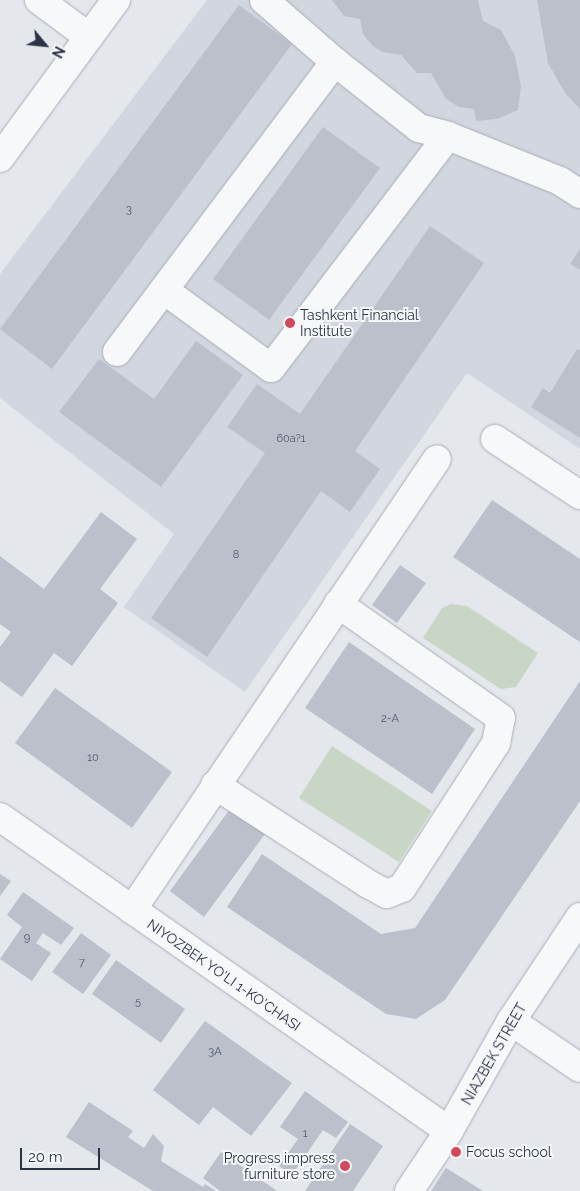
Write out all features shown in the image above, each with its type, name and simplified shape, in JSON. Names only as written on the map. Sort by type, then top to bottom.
[{"type":"street","points":[[39,0],[88,37]]},
{"type":"street","points":[[0,158],[116,0]]},
{"type":"street","points":[[264,0],[335,62],[419,128],[448,136],[560,180],[580,194]]},
{"type":"street","points":[[117,352],[335,62]]},
{"type":"street","points":[[164,290],[271,368],[448,136]]},
{"type":"street","points":[[495,439],[580,495]]},
{"type":"street","points":[[132,910],[437,459]]},
{"type":"street","points":[[215,785],[386,894],[402,888],[496,742],[501,718],[338,604]]},
{"type":"street","name":"NIYOZBEK YO'LI 1-KO'CHASI","points":[[0,818],[449,1131]]},
{"type":"street","name":"NIAZBEK STREET","points":[[408,1191],[449,1131],[511,1021],[580,917]]},
{"type":"street","points":[[511,1021],[580,1068]]},
{"type":"shaded area","name":"Tashkent Financial Institute","points":[[207,0],[580,0],[580,449],[467,373],[245,692],[124,607],[174,534],[0,398],[0,274]]},
{"type":"green space","points":[[451,604],[467,606],[538,653],[516,687],[501,689],[423,638],[442,608]]},
{"type":"green space","points":[[332,746],[432,811],[399,862],[299,798]]},
{"type":"building","points":[[332,0],[478,0],[483,21],[501,30],[515,56],[521,86],[518,110],[497,119],[476,121],[474,109],[459,107],[446,99],[431,73],[417,73],[401,55],[382,52],[372,45],[363,34],[360,19],[344,16]]},
{"type":"building","points":[[537,0],[580,0],[580,109],[565,93],[548,63]]},
{"type":"building","points":[[239,5],[292,44],[52,369],[0,329]]},
{"type":"building","points":[[323,127],[380,168],[269,320],[213,279]]},
{"type":"building","points":[[430,226],[484,263],[355,451],[380,469],[350,512],[321,491],[207,657],[151,618],[265,453],[227,427],[257,384],[300,414]]},
{"type":"building","points":[[580,249],[580,270],[570,264]]},
{"type":"building","points":[[196,341],[243,375],[161,487],[59,412],[99,359],[154,399]]},
{"type":"building","points":[[577,349],[580,350],[580,438],[531,407],[543,388],[550,393]]},
{"type":"building","points":[[492,500],[580,559],[580,642],[453,557]]},
{"type":"building","points":[[101,512],[137,539],[100,589],[118,603],[72,666],[54,653],[22,697],[0,681],[0,647],[11,632],[0,624],[0,556],[44,589]]},
{"type":"building","points":[[400,565],[426,583],[397,623],[372,605]]},
{"type":"building","points":[[349,642],[475,729],[432,794],[305,708]]},
{"type":"building","points":[[580,681],[580,801],[445,1000],[416,1019],[386,1014],[227,907],[262,854],[381,934],[415,928]]},
{"type":"building","points":[[55,688],[172,772],[132,828],[15,743]]},
{"type":"building","points":[[230,809],[265,834],[204,917],[170,891]]},
{"type":"building","points":[[0,874],[11,881],[0,896]]},
{"type":"building","points":[[23,892],[74,928],[61,945],[43,933],[36,943],[51,953],[32,981],[0,959],[22,927],[7,915]]},
{"type":"building","points":[[81,933],[111,955],[83,994],[52,972]]},
{"type":"building","points":[[116,960],[185,1009],[161,1043],[92,994]]},
{"type":"building","points":[[205,1021],[292,1083],[251,1136],[213,1107],[199,1125],[153,1090]]},
{"type":"building","points":[[305,1091],[348,1122],[336,1138],[323,1130],[292,1175],[279,1166],[298,1139],[280,1127]]},
{"type":"building","points":[[89,1102],[133,1131],[128,1137],[144,1148],[153,1134],[164,1146],[161,1161],[203,1187],[205,1184],[216,1191],[153,1191],[66,1137]]},
{"type":"building","points":[[350,1124],[383,1146],[353,1191],[305,1191]]},
{"type":"building","points":[[221,1152],[277,1191],[220,1191],[203,1178]]},
{"type":"building","points":[[446,1168],[483,1191],[431,1191]]},
{"type":"place","name":"Tashkent Financial Institute","points":[[290,323]]},
{"type":"place","name":"Focus school","points":[[456,1152]]},
{"type":"place","name":"Progress impress furniture store","points":[[345,1166]]}]
